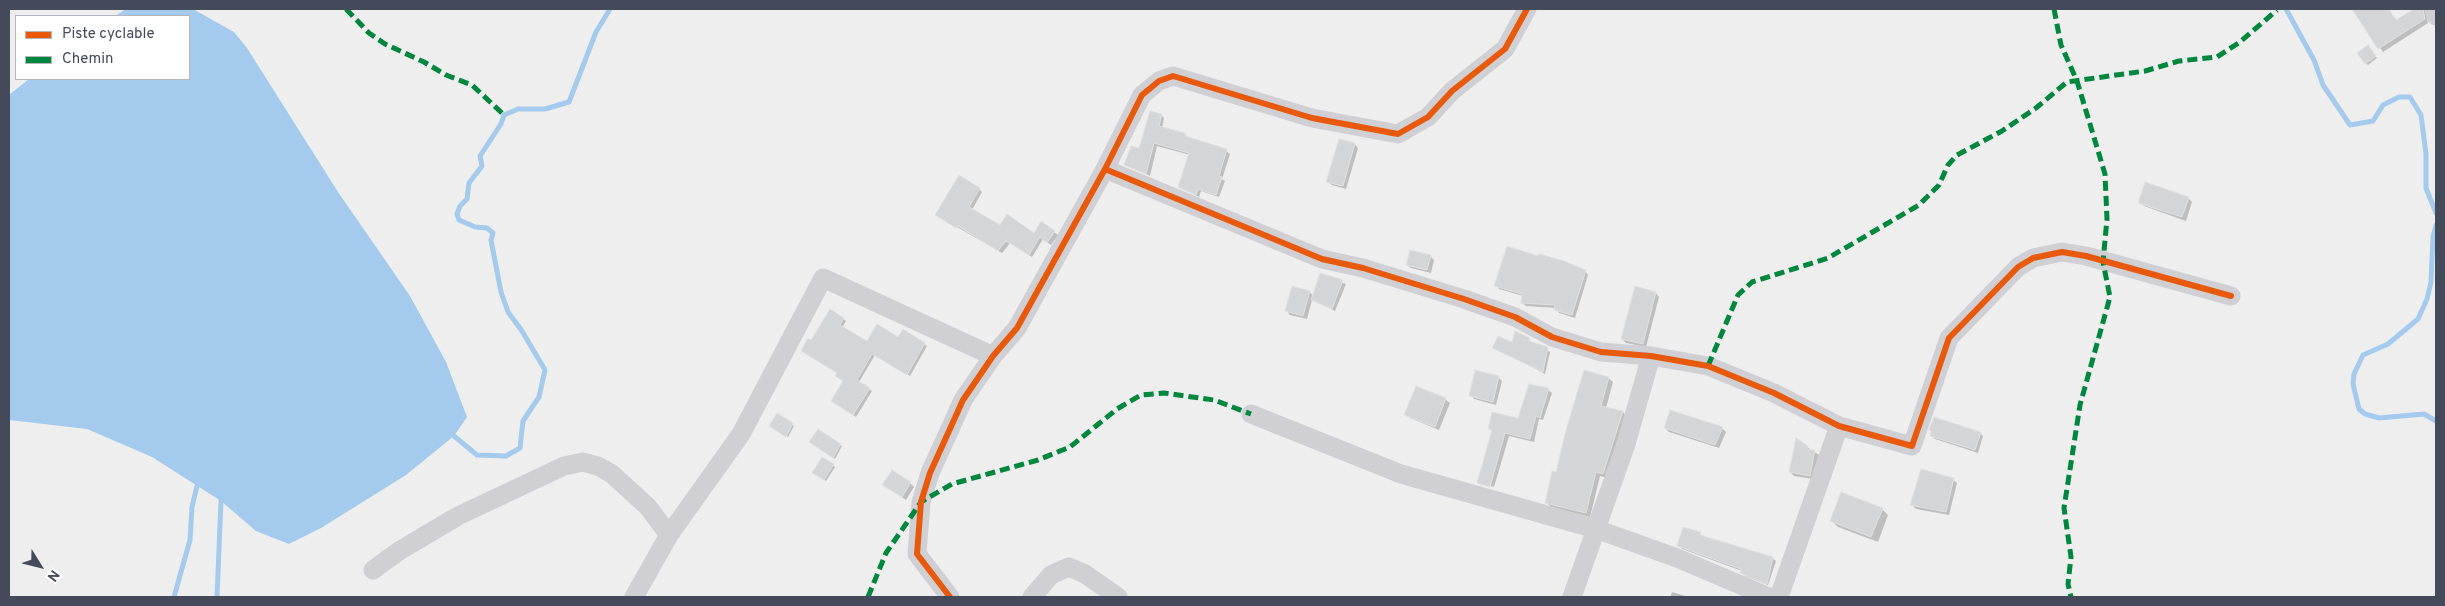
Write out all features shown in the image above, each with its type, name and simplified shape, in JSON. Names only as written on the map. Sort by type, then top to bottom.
[{"type":"street","points":[[950,597],[917,554],[922,502],[930,473],[963,400],[993,356],[1017,328],[1105,169],[1142,95],[1159,81],[1173,76],[1312,118],[1398,134],[1428,117],[1452,91],[1505,49],[1527,9]]},
{"type":"street","points":[[2434,9],[2436,16]]},
{"type":"street","points":[[1105,169],[1322,258],[1363,268],[1515,316],[1552,337],[1601,352],[1651,356],[1708,366],[1774,393],[1839,426],[1912,446],[1949,338],[2018,267],[2033,258],[2062,252],[2086,256],[2231,296]]},
{"type":"street","points":[[634,597],[669,535],[741,434],[823,278],[993,356]]},
{"type":"street","points":[[1572,597],[1626,444],[1651,356]]},
{"type":"street","points":[[1252,414],[1401,474],[1596,529],[1677,558],[1768,597]]},
{"type":"street","points":[[1779,597],[1839,426]]},
{"type":"street","points":[[373,570],[399,551],[458,516],[564,466],[583,462],[598,466],[612,474],[648,507],[669,535]]},
{"type":"street","points":[[1032,597],[1051,575],[1069,567],[1085,574],[1118,597]]},
{"type":"water","points":[[126,9],[193,9],[234,32],[247,48],[338,192],[410,296],[446,362],[467,417],[454,436],[406,475],[321,528],[289,544],[256,531],[221,501],[152,457],[87,429],[9,420],[9,95],[28,80],[190,80],[190,15],[117,15]]},
{"type":"building","points":[[2352,9],[2389,9],[2396,20],[2414,9],[2423,9],[2425,19],[2378,49]]},
{"type":"building","points":[[2368,45],[2376,56],[2365,64],[2357,53]]},
{"type":"building","points":[[1150,111],[1162,114],[1159,126],[1185,133],[1185,136],[1227,149],[1219,176],[1222,177],[1216,195],[1198,189],[1196,195],[1178,187],[1189,153],[1154,143],[1146,174],[1124,165],[1131,146],[1139,148]]},
{"type":"building","points":[[1339,139],[1355,143],[1343,186],[1326,182]]},
{"type":"building","points":[[959,175],[980,188],[969,207],[1000,225],[1007,214],[1034,233],[1041,221],[1055,231],[1047,243],[1040,237],[1029,255],[1006,241],[998,251],[958,226],[956,228],[935,215]]},
{"type":"building","points":[[2145,182],[2189,197],[2182,217],[2138,203]]},
{"type":"building","points":[[1507,246],[1538,256],[1539,254],[1561,260],[1586,270],[1572,315],[1554,310],[1555,305],[1521,303],[1522,294],[1494,286]]},
{"type":"building","points":[[1410,250],[1431,255],[1427,270],[1406,265]]},
{"type":"building","points":[[1320,273],[1343,280],[1332,309],[1311,300]]},
{"type":"building","points":[[1292,286],[1310,291],[1303,316],[1285,311]]},
{"type":"building","points":[[1635,286],[1656,292],[1643,344],[1621,339]]},
{"type":"building","points":[[830,309],[844,318],[840,325],[867,341],[877,324],[898,337],[903,329],[925,343],[907,375],[872,354],[857,380],[870,388],[853,415],[831,401],[843,381],[835,376],[837,373],[801,351],[808,338],[811,340]]},
{"type":"building","points":[[1515,331],[1530,338],[1529,341],[1548,347],[1543,372],[1492,348],[1498,336],[1512,342]]},
{"type":"building","points":[[1475,370],[1499,376],[1493,402],[1469,396]]},
{"type":"building","points":[[1584,370],[1609,377],[1601,406],[1623,411],[1603,474],[1596,472],[1586,513],[1545,503],[1552,471],[1556,472]]},
{"type":"building","points":[[1529,384],[1549,388],[1540,418],[1536,416],[1530,439],[1505,433],[1490,487],[1477,483],[1492,430],[1488,429],[1492,412],[1518,418]]},
{"type":"building","points":[[1416,386],[1446,398],[1435,427],[1404,415]]},
{"type":"building","points":[[1670,410],[1723,427],[1715,445],[1664,428]]},
{"type":"building","points":[[777,413],[793,423],[786,437],[769,426]]},
{"type":"building","points":[[1934,417],[1981,432],[1975,450],[1930,436],[1931,431],[1929,430]]},
{"type":"building","points":[[818,429],[841,444],[833,458],[809,442]]},
{"type":"building","points":[[1796,438],[1808,446],[1806,449],[1815,450],[1810,476],[1789,472]]},
{"type":"building","points":[[822,457],[834,464],[824,480],[812,473]]},
{"type":"building","points":[[1921,469],[1954,478],[1946,512],[1910,505]]},
{"type":"building","points":[[892,470],[911,482],[902,497],[882,485]]},
{"type":"building","points":[[1841,492],[1883,508],[1871,537],[1830,521]]},
{"type":"building","points":[[1683,527],[1701,532],[1700,535],[1773,557],[1767,584],[1740,573],[1741,569],[1677,546]]},
{"type":"waterway","points":[[454,436],[477,455],[506,456],[520,448],[523,421],[539,397],[545,370],[522,331],[508,312],[501,292],[491,240],[493,233],[487,228],[475,227],[459,220],[457,214],[460,206],[467,199],[469,183],[482,166],[480,156],[501,124],[504,115],[518,109],[545,109],[569,102],[596,32],[610,9]]},
{"type":"waterway","points":[[2286,9],[2314,60],[2323,85],[2350,125],[2373,121],[2383,105],[2399,97],[2410,97],[2421,115],[2426,154],[2426,188],[2436,213]]},
{"type":"waterway","points":[[2436,225],[2433,237],[2431,282],[2427,299],[2418,319],[2388,344],[2363,355],[2354,374],[2353,384],[2359,409],[2365,414],[2379,418],[2424,414],[2436,421]]},
{"type":"waterway","points":[[174,597],[190,540],[192,507],[197,486]]},
{"type":"waterway","points":[[217,597],[221,501]]},
{"type":"marked path","points":[[346,9],[369,33],[385,44],[424,62],[446,75],[472,85],[504,115]]},
{"type":"marked path","points":[[2054,9],[2061,45],[2077,81],[2105,174],[2107,219],[2103,262],[2110,297],[2080,405],[2064,508],[2071,557],[2068,584],[2071,597]]},
{"type":"marked path","points":[[1708,366],[1738,295],[1752,282],[1828,258],[1919,205],[1939,185],[1948,165],[1957,155],[2002,131],[2036,108],[2067,82],[2145,71],[2179,61],[2217,57],[2240,42],[2277,10]]},
{"type":"marked path","points":[[868,597],[886,553],[921,502],[952,484],[1038,460],[1070,447],[1117,409],[1141,395],[1164,393],[1214,400],[1251,414]]},
{"type":"cycle path","points":[[950,597],[917,554],[921,502],[930,473],[963,400],[993,356],[1017,328],[1105,169],[1142,95],[1159,81],[1173,76],[1312,118],[1398,134],[1428,117],[1452,91],[1505,49],[1527,9]]},
{"type":"cycle path","points":[[1105,169],[1322,259],[1363,268],[1464,299],[1515,317],[1552,337],[1601,352],[1651,356],[1708,366],[1774,393],[1839,426],[1912,446],[1949,338],[2018,267],[2033,258],[2062,252],[2086,256],[2231,296]]}]
